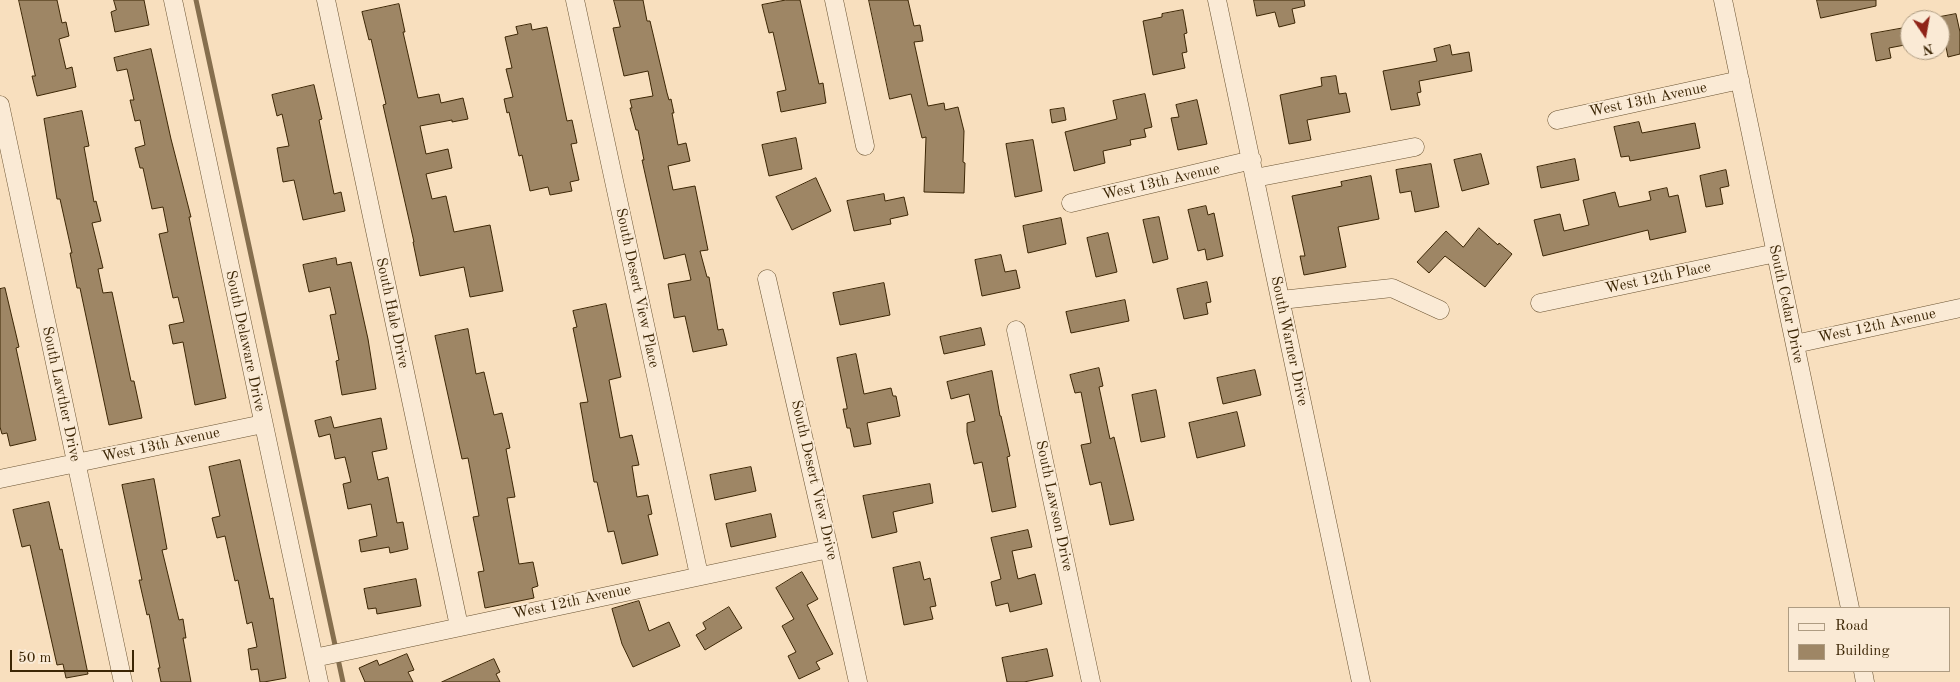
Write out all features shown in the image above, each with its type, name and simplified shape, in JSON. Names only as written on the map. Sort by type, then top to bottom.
[{"type":"street","name":"South Delaware Drive","points":[[173,0],[263,424],[330,655],[319,682]]},
{"type":"street","name":"South Hale Drive","points":[[326,0],[458,626]]},
{"type":"street","name":"South Desert View Place","points":[[575,0],[699,576]]},
{"type":"street","points":[[834,0],[865,146]]},
{"type":"street","name":"South Warner Drive","points":[[1217,0],[1361,682]]},
{"type":"street","name":"South Cedar Drive","points":[[1723,0],[1850,607]]},
{"type":"street","name":"West 13th Avenue","points":[[1557,120],[1740,80]]},
{"type":"street","name":"South Lawther Drive","points":[[0,105],[123,682]]},
{"type":"street","points":[[1255,178],[1416,147]]},
{"type":"street","name":"West 13th Avenue","points":[[1071,203],[1252,160]]},
{"type":"street","name":"West 12th Place","points":[[1540,303],[1776,253]]},
{"type":"street","name":"South Desert View Drive","points":[[767,279],[858,682]]},
{"type":"street","points":[[1281,300],[1392,288],[1440,310]]},
{"type":"street","name":"West 12th Avenue","points":[[1794,344],[1960,308]]},
{"type":"street","name":"South Lawson Drive","points":[[1016,330],[1092,682]]},
{"type":"street","name":"West 13th Avenue","points":[[0,480],[263,424]]},
{"type":"street","name":"West 12th Avenue","points":[[330,655],[458,626],[829,548]]},
{"type":"building","points":[[19,0],[57,0],[62,23],[66,22],[69,36],[59,39],[66,69],[72,67],[76,87],[37,96],[32,76],[35,76]]},
{"type":"building","points":[[114,0],[144,0],[149,25],[115,32],[111,12],[116,10]]},
{"type":"building","points":[[614,0],[643,0],[647,21],[650,21],[667,93],[669,100],[671,99],[678,145],[686,143],[690,161],[668,166],[673,190],[695,186],[708,250],[700,251],[707,277],[709,277],[718,330],[723,329],[727,345],[693,352],[685,316],[674,318],[668,284],[691,280],[685,254],[664,259],[642,160],[644,160],[638,130],[636,130],[630,108],[632,108],[630,100],[653,96],[648,71],[624,76],[613,28],[620,27]]},
{"type":"building","points":[[786,0],[800,0],[819,84],[823,83],[826,103],[781,112],[777,92],[786,90],[773,32],[769,33],[762,5]]},
{"type":"building","points":[[869,0],[908,0],[914,26],[920,25],[923,41],[914,42],[928,106],[944,103],[945,110],[958,107],[964,131],[964,193],[924,192],[926,137],[922,138],[911,94],[890,99]]},
{"type":"building","points":[[1254,0],[1304,0],[1305,6],[1292,9],[1295,23],[1279,27],[1275,12],[1257,16]]},
{"type":"building","points":[[1817,0],[1876,0],[1876,6],[1821,18]]},
{"type":"building","points":[[399,4],[405,32],[403,32],[418,98],[439,94],[441,103],[463,98],[468,119],[420,126],[426,154],[448,149],[452,168],[426,174],[432,199],[446,196],[454,232],[490,225],[503,291],[470,297],[464,267],[420,276],[383,105],[386,104],[371,39],[369,40],[362,12]]},
{"type":"building","points":[[1183,10],[1187,33],[1184,34],[1187,52],[1182,53],[1185,68],[1153,75],[1143,21],[1162,17],[1162,14]]},
{"type":"building","points":[[1956,14],[1960,32],[1960,54],[1950,56],[1950,15]]},
{"type":"building","points":[[531,24],[532,30],[547,27],[567,121],[572,120],[577,143],[571,144],[579,180],[570,182],[572,191],[550,195],[548,187],[530,191],[522,155],[519,156],[509,112],[507,113],[504,99],[513,97],[506,69],[512,68],[505,37],[518,34],[516,27]]},
{"type":"building","points":[[1900,29],[1900,46],[1889,48],[1891,58],[1876,61],[1871,34]]},
{"type":"building","points":[[1450,45],[1452,55],[1469,52],[1472,71],[1419,81],[1421,92],[1417,93],[1420,105],[1391,110],[1383,71],[1437,61],[1434,49]]},
{"type":"building","points":[[151,49],[191,217],[189,217],[226,398],[195,405],[183,342],[173,344],[169,325],[184,322],[178,297],[173,298],[159,234],[168,232],[163,207],[152,209],[143,168],[140,168],[135,148],[145,145],[140,120],[135,121],[130,100],[134,100],[127,69],[117,71],[114,58]]},
{"type":"building","points":[[1336,76],[1339,94],[1346,93],[1350,112],[1307,120],[1311,140],[1289,144],[1280,95],[1322,86],[1321,78]]},
{"type":"building","points":[[314,85],[322,119],[319,120],[334,194],[341,192],[345,211],[303,220],[294,180],[283,182],[277,148],[289,146],[282,114],[277,116],[272,95]]},
{"type":"building","points":[[1145,94],[1152,127],[1144,129],[1146,137],[1130,140],[1131,145],[1103,151],[1105,163],[1074,171],[1065,132],[1117,119],[1113,101]]},
{"type":"building","points":[[1197,100],[1207,144],[1178,150],[1171,118],[1179,117],[1176,105]]},
{"type":"building","points":[[1064,108],[1066,120],[1052,123],[1050,110]]},
{"type":"building","points":[[82,111],[89,146],[84,147],[94,202],[96,201],[101,221],[92,223],[103,268],[98,269],[103,293],[112,292],[131,381],[134,381],[142,418],[109,425],[80,288],[77,288],[70,253],[72,253],[60,199],[57,199],[44,119]]},
{"type":"building","points":[[1639,122],[1642,133],[1695,123],[1700,148],[1630,161],[1629,156],[1621,157],[1614,127]]},
{"type":"building","points":[[796,138],[802,169],[769,176],[762,145]]},
{"type":"building","points":[[1033,140],[1042,191],[1015,197],[1006,144]]},
{"type":"building","points":[[1481,154],[1489,184],[1462,191],[1454,160]]},
{"type":"building","points":[[1575,159],[1579,180],[1541,188],[1537,167]]},
{"type":"building","points":[[1431,164],[1439,207],[1415,212],[1411,191],[1400,193],[1396,170]]},
{"type":"building","points":[[1726,170],[1729,186],[1720,188],[1723,204],[1706,207],[1700,176]]},
{"type":"building","points":[[1371,176],[1379,219],[1338,227],[1346,267],[1304,275],[1300,256],[1305,256],[1292,196],[1342,186],[1341,182]]},
{"type":"building","points":[[816,178],[831,211],[792,230],[776,197]]},
{"type":"building","points":[[1667,188],[1669,197],[1678,195],[1686,232],[1650,240],[1648,230],[1543,256],[1534,220],[1560,214],[1564,231],[1589,225],[1583,200],[1615,192],[1619,207],[1651,200],[1649,192]]},
{"type":"building","points":[[884,194],[885,201],[904,197],[908,215],[890,219],[891,224],[854,231],[847,201]]},
{"type":"building","points":[[1206,206],[1208,215],[1214,213],[1223,256],[1207,260],[1205,249],[1198,251],[1188,210]]},
{"type":"building","points":[[1159,217],[1168,259],[1153,263],[1143,220]]},
{"type":"building","points":[[1061,218],[1066,244],[1028,253],[1023,226]]},
{"type":"building","points":[[1479,228],[1498,245],[1499,243],[1512,254],[1485,287],[1445,256],[1429,273],[1417,262],[1446,231],[1463,247]]},
{"type":"building","points":[[1108,233],[1117,272],[1096,277],[1087,238]]},
{"type":"building","points":[[1001,255],[1005,272],[1016,270],[1020,288],[982,296],[975,260]]},
{"type":"building","points":[[336,258],[337,265],[351,262],[368,339],[376,389],[342,395],[336,361],[339,360],[330,315],[336,314],[330,287],[309,292],[303,265]]},
{"type":"building","points":[[1207,282],[1211,302],[1206,303],[1208,314],[1184,319],[1177,289]]},
{"type":"building","points":[[884,283],[890,315],[840,325],[833,293]]},
{"type":"building","points":[[5,288],[19,347],[16,348],[36,440],[10,446],[7,433],[2,434],[0,427],[0,289]]},
{"type":"building","points":[[1125,300],[1129,321],[1071,333],[1066,312]]},
{"type":"building","points":[[606,304],[621,377],[609,380],[620,438],[632,435],[639,465],[632,466],[637,497],[648,495],[652,514],[648,515],[658,555],[622,564],[614,531],[608,532],[597,482],[594,482],[580,403],[588,402],[573,328],[577,327],[573,311]]},
{"type":"building","points":[[981,328],[985,345],[944,354],[940,337]]},
{"type":"building","points":[[468,329],[476,374],[484,372],[494,415],[502,413],[510,448],[506,449],[515,497],[507,498],[519,564],[533,562],[538,586],[532,588],[534,598],[485,608],[478,572],[484,571],[473,517],[479,516],[468,458],[462,459],[435,336]]},
{"type":"building","points":[[856,354],[864,394],[891,388],[893,396],[896,396],[900,416],[867,423],[871,444],[854,447],[843,409],[847,409],[847,407],[837,358]]},
{"type":"building","points":[[1099,368],[1103,386],[1099,387],[1110,439],[1114,437],[1134,520],[1110,525],[1101,482],[1090,485],[1081,445],[1091,443],[1081,392],[1075,393],[1070,375]]},
{"type":"building","points":[[1255,370],[1261,395],[1223,404],[1217,378]]},
{"type":"building","points":[[992,371],[1010,456],[1007,457],[1016,507],[992,512],[982,462],[974,464],[967,432],[967,423],[975,421],[969,394],[951,399],[947,382]]},
{"type":"building","points":[[1156,390],[1165,437],[1141,442],[1132,395]]},
{"type":"building","points":[[1237,412],[1245,446],[1197,458],[1189,423]]},
{"type":"building","points":[[331,417],[334,428],[381,418],[387,449],[372,452],[378,480],[388,477],[397,523],[403,522],[408,549],[390,553],[389,547],[361,552],[359,540],[377,536],[371,504],[348,509],[343,484],[351,482],[345,457],[335,459],[330,434],[319,437],[315,421]]},
{"type":"building","points":[[240,460],[270,599],[273,598],[286,678],[264,682],[260,682],[258,669],[251,670],[248,649],[257,647],[252,622],[247,624],[238,580],[235,581],[225,536],[217,538],[212,518],[220,516],[209,467]]},
{"type":"building","points":[[751,467],[756,491],[715,500],[710,475]]},
{"type":"building","points":[[154,479],[167,549],[162,550],[179,620],[183,619],[186,638],[183,638],[191,682],[161,682],[149,614],[147,615],[139,580],[142,580],[122,485]]},
{"type":"building","points":[[930,484],[933,503],[893,512],[897,532],[872,538],[863,496]]},
{"type":"building","points":[[49,502],[60,550],[62,549],[88,674],[66,678],[63,664],[57,665],[30,545],[22,547],[13,510]]},
{"type":"building","points":[[771,514],[776,537],[731,547],[726,524]]},
{"type":"building","points":[[1028,530],[1032,547],[1012,551],[1018,579],[1035,574],[1042,604],[1010,612],[1008,603],[996,606],[991,582],[1001,579],[991,538]]},
{"type":"building","points":[[920,562],[924,580],[930,578],[936,606],[930,607],[933,619],[904,625],[893,568]]},
{"type":"building","points":[[802,572],[818,599],[807,605],[833,654],[816,662],[820,669],[799,679],[788,656],[796,652],[782,626],[794,619],[776,588]]},
{"type":"building","points":[[416,579],[421,606],[377,614],[376,608],[368,609],[364,589]]},
{"type":"building","points":[[639,601],[649,631],[669,622],[680,646],[633,667],[622,644],[612,609]]},
{"type":"building","points":[[729,607],[742,628],[705,650],[696,635],[706,629],[703,623]]},
{"type":"building","points":[[1047,649],[1053,676],[1024,682],[1007,682],[1002,658]]},
{"type":"building","points":[[407,654],[414,670],[408,672],[413,682],[365,682],[359,668],[377,660],[379,665]]},
{"type":"building","points":[[494,659],[500,672],[496,674],[500,682],[442,682]]},
{"type":"waterway","points":[[196,0],[343,682]]}]
